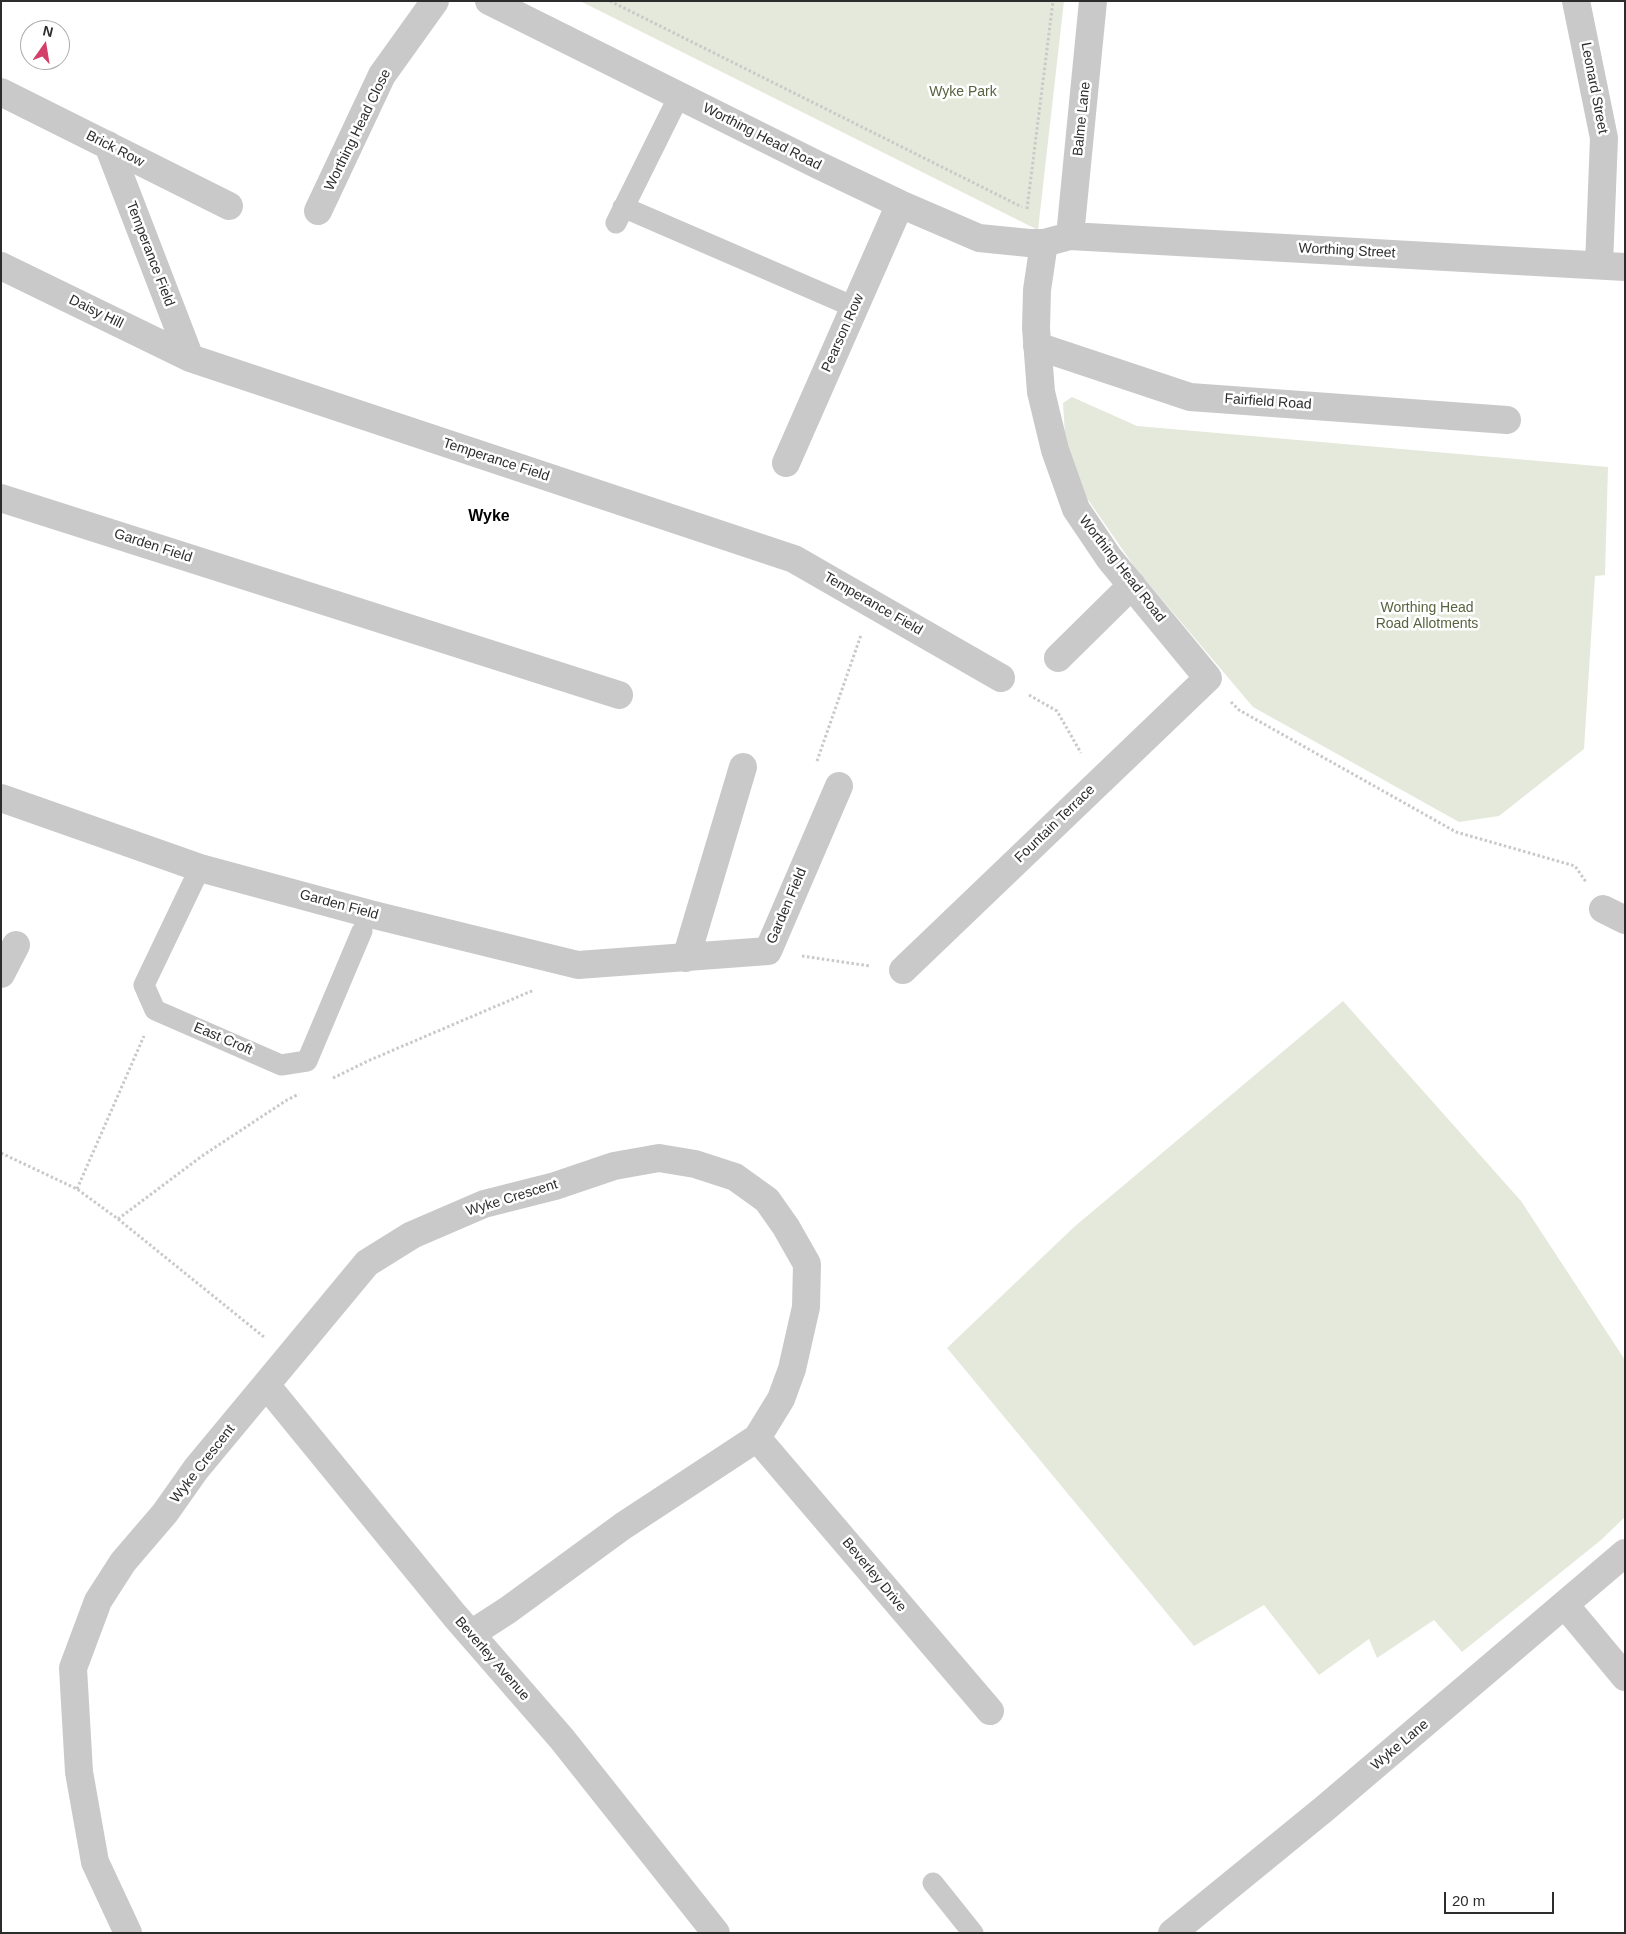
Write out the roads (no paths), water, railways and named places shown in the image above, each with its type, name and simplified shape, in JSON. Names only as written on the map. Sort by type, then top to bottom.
[{"type":"street","name":"Worthing Head Close","points":[[318,211],[382,75],[435,1]]},
{"type":"street","name":"Worthing Head Road","points":[[489,1],[818,166],[979,238],[1005,241],[1057,239],[1037,290],[1037,346],[1041,392],[1055,450],[1076,509],[1110,558],[1208,678]]},
{"type":"street","name":"Balme Lane","points":[[1057,239],[1093,1]]},
{"type":"street","name":"Leonard Street","points":[[1576,1],[1604,138],[1612,266]]},
{"type":"street","name":"Brick Row","points":[[1,92],[229,206]]},
{"type":"street","name":"Temperance Field","points":[[108,145],[190,358],[794,559],[1001,678]]},
{"type":"street","name":"Pearson Row","points":[[786,462],[900,204]]},
{"type":"street","name":"Worthing Street","points":[[1057,239],[1612,266]]},
{"type":"street","name":"Daisy Hill","points":[[1,266],[190,358]]},
{"type":"street","name":"Fairfield Road","points":[[1037,346],[1190,396],[1507,420]]},
{"type":"street","name":"Garden Field","points":[[1,498],[619,695]]},
{"type":"street","points":[[1058,658],[1132,585]]},
{"type":"street","name":"Fountain Terrace","points":[[903,970],[1208,678]]},
{"type":"street","points":[[686,958],[743,766]]},
{"type":"street","name":"Garden Field","points":[[1,798],[200,868],[370,914],[578,965],[768,951],[839,786]]},
{"type":"street","points":[[1,974],[16,945]]},
{"type":"street","name":"Wyke Crescent","points":[[128,1933],[95,1862],[79,1772],[73,1668],[98,1600],[124,1562],[165,1513],[196,1468],[267,1386],[367,1263],[412,1234],[484,1204],[555,1186],[614,1166],[659,1158],[695,1164],[735,1178],[767,1200],[786,1227],[807,1264],[806,1307],[792,1369],[781,1399],[758,1438],[623,1526],[508,1610],[470,1634]]},
{"type":"street","name":"Beverley Avenue","points":[[267,1386],[470,1634],[562,1739],[716,1933]]},
{"type":"street","name":"Beverley Drive","points":[[758,1438],[990,1712]]},
{"type":"street","name":"Wyke Lane","points":[[1173,1932],[1324,1809],[1625,1553]]},
{"type":"street","points":[[1565,1605],[1625,1677]]},
{"type":"lane","points":[[679,96],[620,215],[854,307]]},
{"type":"lane","name":"East Croft","points":[[200,868],[144,985],[155,1010],[281,1065],[307,1061],[362,931]]},
{"type":"lane","points":[[933,1883],[973,1933]]},
{"type":"district","name":"Wyke","points":[[489,517]]},
{"type":"park label","name":"Wyke Park","points":[[963,92]]},
{"type":"park label","name":"Worthing Head Road Allotments","points":[[1427,616]]}]
